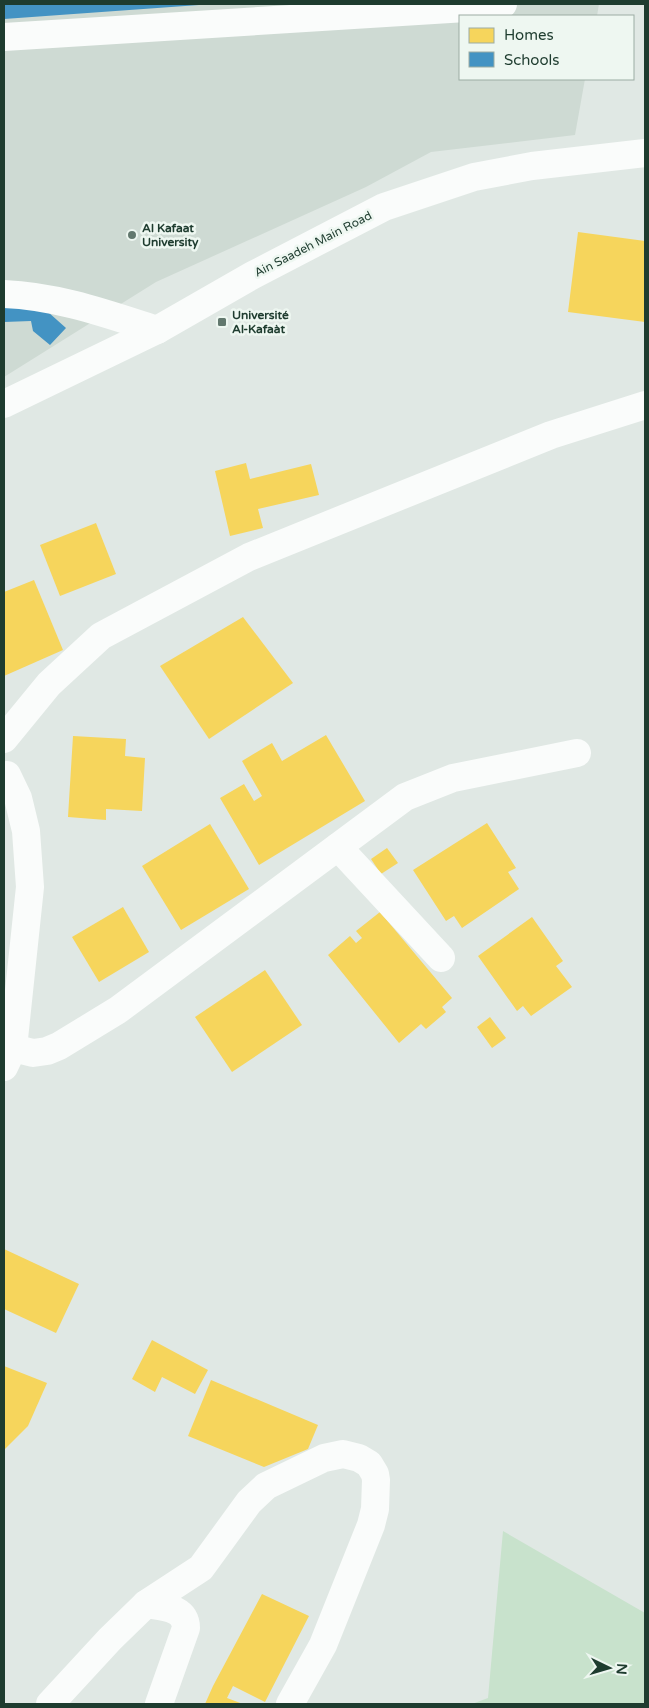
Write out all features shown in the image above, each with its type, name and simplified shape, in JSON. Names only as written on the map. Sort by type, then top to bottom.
[{"type":"street","points":[[4,37],[498,6],[503,4]]},
{"type":"street","name":"Ain Saadeh Main Road","points":[[4,404],[157,330],[253,275],[384,207],[474,177],[532,166],[645,153]]},
{"type":"street","points":[[4,294],[29,295],[93,309],[157,330]]},
{"type":"street","points":[[4,739],[49,684],[101,636],[249,557],[551,436],[645,405]]},
{"type":"street","points":[[5,768],[18,798],[26,831],[30,887],[8,1058],[47,1051],[59,1046],[118,1010],[405,797],[453,778],[577,753]]},
{"type":"street","points":[[338,847],[441,958]]},
{"type":"street","points":[[50,1704],[110,1639],[146,1604],[201,1568],[249,1502],[266,1486],[324,1458],[343,1454],[358,1458],[369,1464],[375,1474],[375,1509],[371,1525],[323,1645],[290,1704]]},
{"type":"street","points":[[146,1604],[176,1610],[184,1616],[186,1622],[186,1628],[159,1704]]},
{"type":"shaded area","name":"Al Kafaat University","points":[[4,4],[599,4],[597,15],[459,15],[459,80],[585,80],[575,135],[431,152],[366,187],[156,282],[4,377]]},
{"type":"green space","points":[[503,1531],[645,1613],[645,1704],[472,1704],[488,1698]]},
{"type":"building: Homes","points":[[578,232],[645,241],[645,322],[568,312]]},
{"type":"building: Homes","points":[[246,463],[250,479],[311,464],[319,495],[258,509],[263,528],[230,536],[215,471]]},
{"type":"building: Homes","points":[[96,523],[116,574],[60,596],[40,545]]},
{"type":"building: Homes","points":[[34,580],[63,650],[4,676],[4,592]]},
{"type":"building: Homes","points":[[243,617],[293,683],[209,739],[160,666]]},
{"type":"building: Homes","points":[[326,735],[365,801],[259,865],[220,798],[244,784],[254,801],[262,796],[242,761],[272,743],[282,761]]},
{"type":"building: Homes","points":[[73,736],[126,739],[125,756],[145,758],[142,811],[106,809],[106,820],[68,817]]},
{"type":"building: Homes","points":[[487,823],[516,868],[508,872],[519,889],[462,928],[454,916],[446,921],[413,870]]},
{"type":"building: Homes","points":[[210,824],[249,889],[181,930],[142,866]]},
{"type":"building: Homes","points":[[387,848],[398,863],[381,874],[371,859]]},
{"type":"building: Homes","points":[[123,907],[149,952],[99,982],[72,937]]},
{"type":"building: Homes","points":[[380,912],[452,998],[442,1007],[446,1012],[426,1029],[421,1024],[399,1043],[328,955],[350,936],[356,943],[362,938],[356,931]]},
{"type":"building: Homes","points":[[532,917],[563,961],[556,966],[572,987],[531,1016],[523,1006],[517,1011],[478,956]]},
{"type":"building: Homes","points":[[265,970],[302,1025],[232,1072],[195,1017]]},
{"type":"building: Homes","points":[[490,1017],[506,1038],[492,1048],[477,1027]]},
{"type":"building: Homes","points":[[4,1249],[79,1284],[56,1333],[4,1309]]},
{"type":"building: Homes","points":[[152,1340],[208,1370],[195,1394],[162,1377],[155,1392],[132,1379]]},
{"type":"building: Homes","points":[[4,1366],[47,1383],[28,1426],[4,1450]]},
{"type":"building: Homes","points":[[211,1380],[318,1425],[308,1449],[264,1467],[188,1436]]},
{"type":"building: Homes","points":[[262,1594],[309,1616],[265,1702],[233,1686],[227,1698],[243,1704],[205,1704],[213,1686]]},
{"type":"building: Schools","points":[[4,4],[199,4],[199,5],[4,19]]},
{"type":"building: Schools","points":[[4,302],[48,312],[66,328],[50,345],[33,331],[31,321],[4,322]]},
{"type":"place","name":"Al Kafaat University","points":[[132,235]]},
{"type":"place","name":"Université Al-Kafaàt","points":[[222,322]]}]
